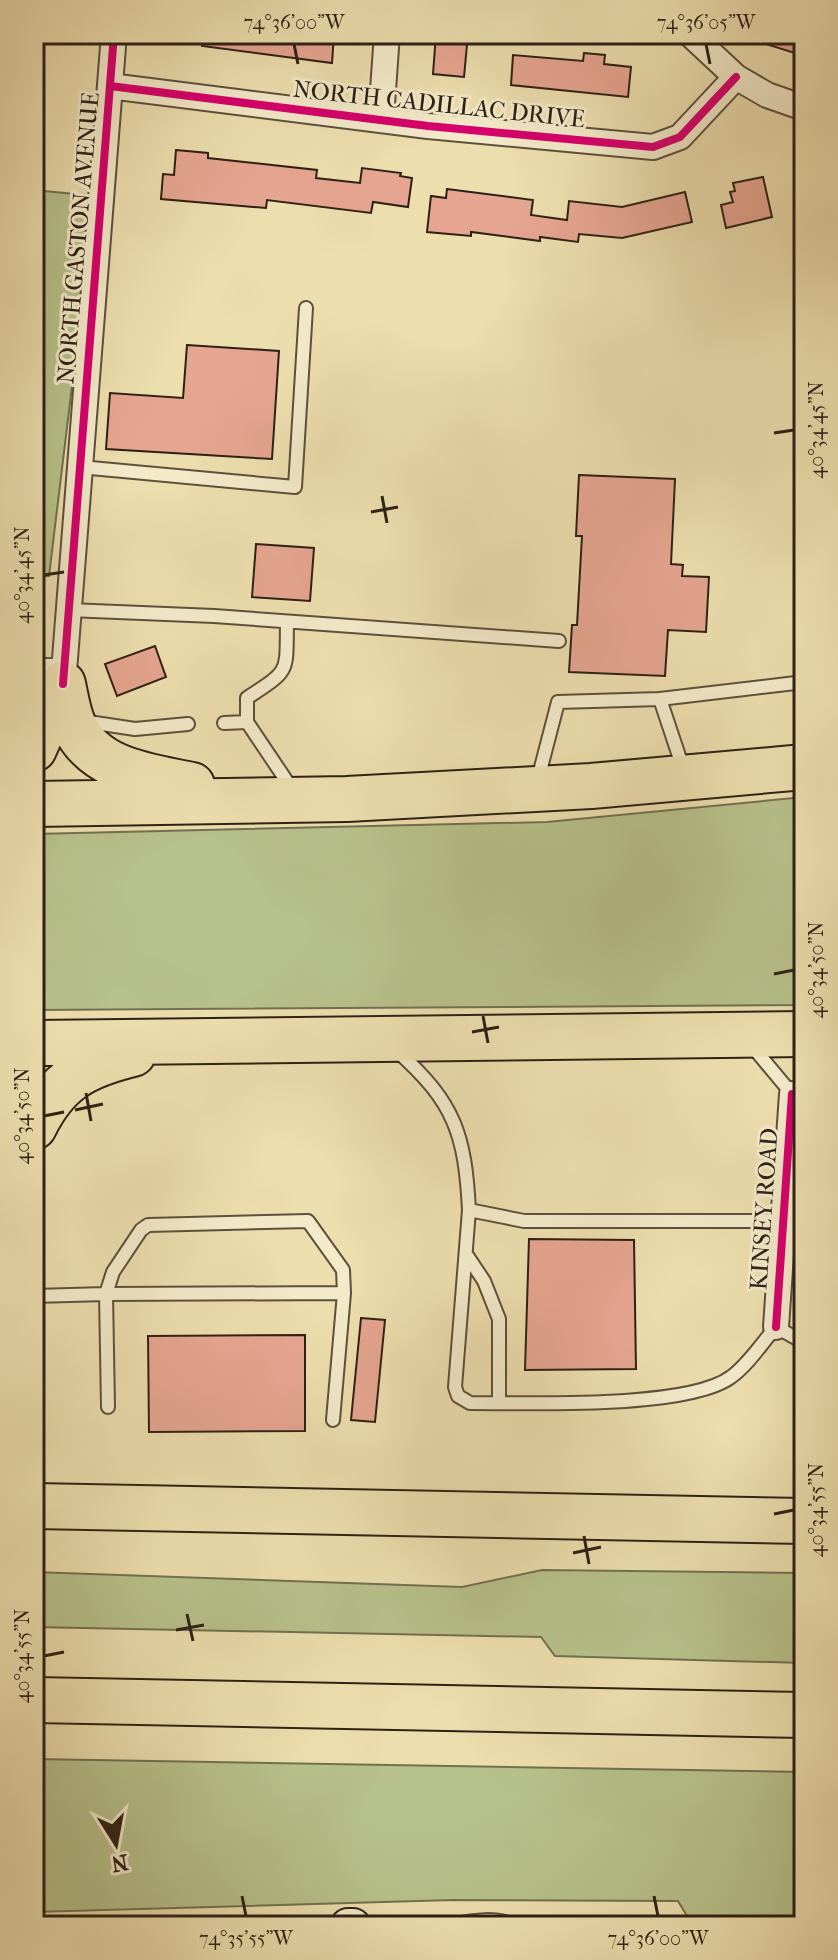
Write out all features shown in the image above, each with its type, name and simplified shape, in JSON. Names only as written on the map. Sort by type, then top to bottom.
[{"type":"highway","points":[[58,683],[82,740],[94,752],[127,748],[281,799]]},
{"type":"highway","points":[[34,749],[58,683]]},
{"type":"highway","points":[[34,804],[536,789],[804,767]]},
{"type":"highway","points":[[34,1043],[804,1034]]},
{"type":"highway","points":[[34,1127],[50,1099],[73,1076],[109,1060],[181,1042]]},
{"type":"highway","points":[[34,1506],[804,1521]]},
{"type":"highway","points":[[34,1700],[804,1715]]},
{"type":"street","name":"NORTH GASTON AVENUE","points":[[58,683],[69,610],[114,34]]},
{"type":"street","points":[[381,118],[387,34]]},
{"type":"street","points":[[690,34],[736,77],[767,95],[804,108]]},
{"type":"street","name":"NORTH CADILLAC DRIVE","points":[[110,86],[428,126],[653,147],[680,137],[736,77]]},
{"type":"street","name":"KINSEY ROAD","points":[[776,1327],[783,1221],[798,1087]]},
{"type":"lane","points":[[80,467],[295,487],[306,308]]},
{"type":"lane","points":[[69,610],[559,641]]},
{"type":"lane","points":[[281,799],[247,722],[247,698],[280,676],[287,665],[287,622]]},
{"type":"lane","points":[[536,789],[558,702],[660,699],[804,682]]},
{"type":"lane","points":[[660,699],[686,778]]},
{"type":"lane","points":[[224,723],[247,722]]},
{"type":"lane","points":[[127,748],[188,724]]},
{"type":"lane","points":[[743,1034],[798,1087]]},
{"type":"lane","points":[[382,1039],[416,1069],[455,1123],[467,1166],[469,1210],[456,1392],[465,1402],[623,1401],[699,1392],[731,1377],[776,1327],[803,1342],[804,1407]]},
{"type":"lane","points":[[469,1210],[524,1221],[783,1221]]},
{"type":"lane","points":[[108,1407],[106,1294],[113,1272],[141,1230],[148,1225],[308,1221],[343,1270],[344,1293],[333,1420]]},
{"type":"lane","points":[[466,1254],[484,1281],[497,1310],[499,1403]]},
{"type":"lane","points":[[34,1296],[344,1293]]},
{"type":"lane","points":[[442,1926],[505,1921],[516,1926]]},
{"type":"green space","points":[[34,190],[95,196],[49,576],[34,577]]},
{"type":"green space","points":[[804,797],[804,1005],[34,1010],[34,834],[547,822]]},
{"type":"green space","points":[[542,1570],[804,1573],[804,1663],[555,1656],[541,1637],[34,1627],[34,1572],[462,1587]]},
{"type":"green space","points":[[34,1759],[804,1772],[804,1926],[693,1926],[678,1901],[453,1900],[34,1912]]},
{"type":"building","points":[[203,34],[334,34],[332,63],[202,46]]},
{"type":"building","points":[[436,34],[468,34],[464,77],[433,74]]},
{"type":"building","points":[[748,34],[804,34],[804,56],[747,38]]},
{"type":"building","points":[[584,53],[605,55],[604,64],[631,67],[628,97],[511,85],[513,55],[583,61]]},
{"type":"building","points":[[176,150],[208,153],[208,158],[317,170],[316,178],[360,183],[362,168],[401,173],[400,176],[412,178],[408,207],[373,202],[371,213],[267,200],[266,208],[161,199],[163,174],[174,175]]},
{"type":"building","points":[[763,177],[772,217],[726,228],[721,205],[733,202],[730,192],[735,191],[733,183]]},
{"type":"building","points":[[447,189],[533,200],[531,215],[567,220],[569,201],[622,207],[685,192],[692,222],[622,238],[579,234],[578,242],[540,237],[540,241],[471,232],[471,236],[427,232],[431,196],[446,198]]},
{"type":"building","points":[[187,345],[279,351],[272,459],[106,449],[110,393],[183,398]]},
{"type":"building","points":[[579,475],[675,479],[671,564],[683,565],[682,576],[709,577],[706,632],[668,630],[665,676],[569,672],[572,625],[577,625],[582,536],[576,536]]},
{"type":"building","points":[[256,544],[314,548],[310,601],[252,597]]},
{"type":"building","points":[[155,646],[166,677],[117,696],[105,664]]},
{"type":"building","points":[[529,1239],[634,1240],[636,1369],[525,1370]]},
{"type":"building","points":[[361,1318],[385,1320],[375,1422],[351,1420]]},
{"type":"building","points":[[305,1335],[305,1431],[149,1432],[148,1336]]},
{"type":"cycle path","points":[[63,684],[114,34]]},
{"type":"cycle path","points":[[110,86],[428,126],[653,147],[680,137],[736,77]]},
{"type":"cycle path","points":[[776,1327],[792,1094]]}]
